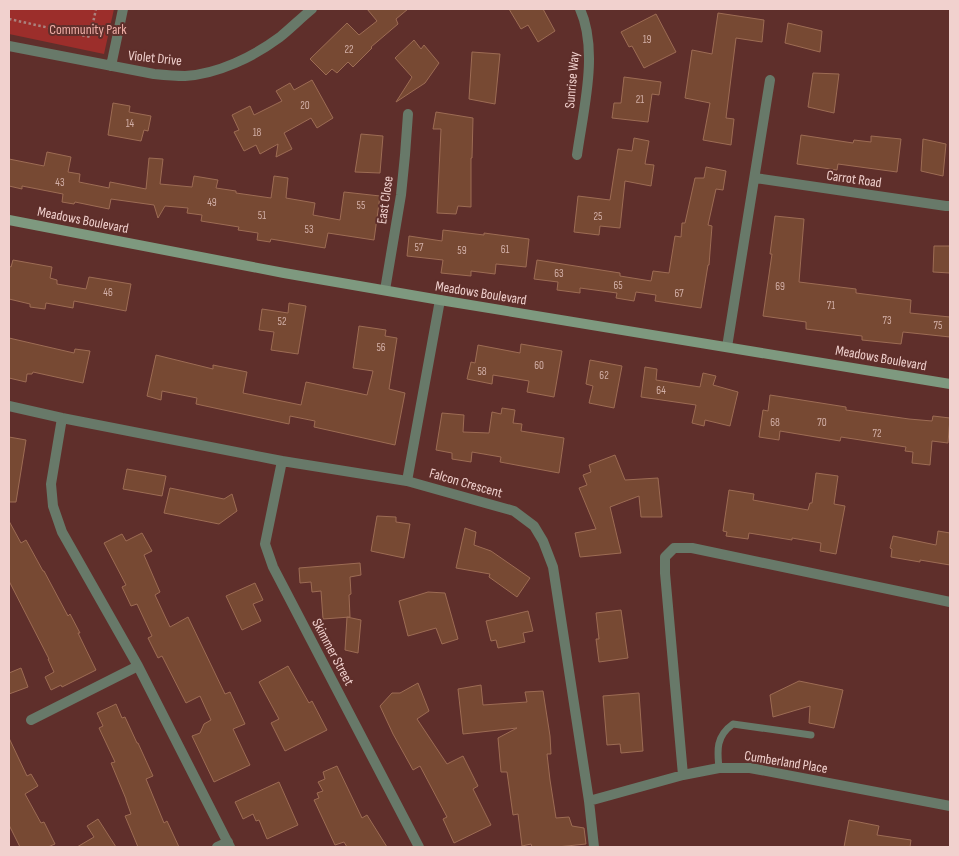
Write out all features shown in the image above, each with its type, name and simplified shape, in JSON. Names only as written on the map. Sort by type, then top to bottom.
[{"type":"street","points":[[111,66],[123,9]]},
{"type":"street","name":"Violet Drive","points":[[9,46],[154,74],[171,76],[198,74],[242,60],[267,46],[312,9]]},
{"type":"street","name":"Sunrise Way","points":[[577,155],[588,81],[589,60],[586,26],[580,9]]},
{"type":"street","points":[[727,346],[770,80]]},
{"type":"street","name":"East Close","points":[[385,290],[401,195],[408,114]]},
{"type":"street","name":"Carrot Road","points":[[755,178],[950,206]]},
{"type":"street","name":"Meadows Boulevard","points":[[9,220],[284,273],[950,384]]},
{"type":"street","points":[[407,481],[440,300]]},
{"type":"street","name":"Falcon Crescent","points":[[9,406],[282,461],[407,481],[514,511],[534,526],[544,540],[556,583],[590,801],[594,847]]},
{"type":"street","points":[[62,418],[51,484],[53,506],[62,532],[138,666],[229,845],[216,847]]},
{"type":"street","name":"Skimmer Street","points":[[282,461],[265,544],[273,567],[419,847]]},
{"type":"street","points":[[683,775],[664,557],[674,548],[692,548],[950,602]]},
{"type":"street","points":[[31,720],[138,666]]},
{"type":"street","name":"Cumberland Place","points":[[590,801],[683,775],[719,768],[750,768],[950,806]]},
{"type":"lane","points":[[719,768],[718,743],[726,729],[733,724],[811,735]]},
{"type":"path","points":[[9,20],[90,36],[96,9]]},
{"type":"green space","name":"Community Park","points":[[9,9],[114,9],[104,54],[9,34]]},
{"type":"building","points":[[367,9],[408,9],[396,19],[398,24],[371,47],[353,67],[348,62],[337,73],[332,69],[326,75],[310,59],[347,23],[359,35],[377,21]]},
{"type":"building","points":[[509,9],[543,9],[555,31],[538,42],[528,25],[521,29]]},
{"type":"building","points":[[718,13],[764,20],[762,42],[736,38],[726,118],[734,119],[731,145],[703,140],[710,103],[685,98],[692,50],[712,54]]},
{"type":"building","points":[[656,14],[676,52],[644,68],[632,46],[629,47],[621,32]]},
{"type":"building","points":[[788,23],[822,31],[820,52],[785,43]]},
{"type":"building","points":[[414,40],[421,49],[424,45],[439,63],[425,83],[396,102],[412,77],[395,58]]},
{"type":"building","points":[[472,52],[500,54],[495,104],[469,99]]},
{"type":"building","points":[[813,73],[839,74],[834,113],[808,107]]},
{"type":"building","points":[[624,77],[661,82],[659,95],[652,94],[648,122],[612,118],[614,103],[621,103]]},
{"type":"building","points":[[312,80],[333,118],[317,128],[311,118],[284,133],[292,149],[276,157],[278,144],[260,154],[256,145],[244,151],[234,132],[239,130],[232,115],[250,106],[254,115],[282,101],[276,91],[290,83],[294,90]]},
{"type":"building","points":[[113,103],[130,106],[129,112],[151,116],[148,131],[144,130],[141,141],[108,135]]},
{"type":"building","points":[[436,112],[473,118],[471,207],[458,206],[456,214],[437,213],[441,129],[433,129]]},
{"type":"building","points":[[361,134],[383,136],[380,173],[355,172]]},
{"type":"building","points":[[801,135],[853,143],[854,140],[871,142],[871,136],[901,139],[897,172],[838,164],[837,170],[797,164]]},
{"type":"building","points":[[634,138],[649,141],[645,164],[654,165],[651,186],[625,181],[620,228],[600,226],[599,235],[574,232],[578,196],[610,200],[618,149],[632,151]]},
{"type":"building","points":[[923,139],[946,144],[943,176],[921,171]]},
{"type":"building","points":[[47,152],[71,157],[68,172],[80,174],[79,182],[109,188],[110,182],[146,189],[149,158],[163,159],[160,184],[192,187],[194,176],[218,180],[216,188],[271,198],[274,176],[288,178],[286,198],[315,203],[313,215],[340,220],[344,192],[380,196],[374,240],[328,233],[325,248],[271,239],[270,242],[257,240],[258,233],[238,230],[239,227],[201,221],[202,215],[187,213],[188,208],[165,206],[158,218],[154,205],[111,199],[109,209],[75,202],[74,204],[62,202],[63,194],[22,186],[22,189],[9,186],[9,159],[44,166]]},
{"type":"building","points":[[706,167],[726,171],[723,190],[716,189],[708,225],[712,226],[709,265],[701,308],[655,301],[656,295],[636,292],[634,301],[616,298],[617,293],[580,288],[580,293],[557,290],[558,282],[534,279],[537,260],[620,273],[620,276],[651,281],[653,271],[669,273],[675,236],[681,237],[682,223],[685,223],[695,178],[704,178]]},
{"type":"building","points":[[775,216],[804,219],[799,282],[856,289],[856,293],[911,300],[910,313],[950,317],[950,337],[903,332],[901,344],[862,340],[862,336],[806,329],[806,322],[763,316],[772,254],[770,254]]},
{"type":"building","points":[[443,230],[529,239],[526,267],[496,264],[495,274],[471,271],[471,276],[441,273],[443,260],[407,256],[409,236],[442,241]]},
{"type":"building","points":[[934,246],[950,246],[950,273],[933,272]]},
{"type":"building","points":[[13,260],[52,267],[50,278],[57,280],[57,284],[86,289],[89,277],[131,284],[126,311],[74,301],[73,308],[46,303],[45,309],[30,307],[30,304],[9,299],[9,266],[11,267]]},
{"type":"building","points":[[289,303],[306,306],[298,354],[271,350],[274,332],[259,330],[262,309],[288,313]]},
{"type":"building","points":[[359,326],[386,330],[385,336],[397,338],[389,389],[405,393],[395,445],[314,427],[315,421],[290,416],[289,424],[196,404],[197,398],[162,391],[161,400],[147,396],[156,355],[213,369],[213,365],[247,372],[243,393],[301,405],[306,382],[367,395],[373,371],[353,368]]},
{"type":"building","points":[[9,338],[74,353],[75,349],[90,351],[83,383],[33,372],[32,374],[27,374],[26,382],[9,378]]},
{"type":"building","points":[[521,344],[562,351],[554,397],[527,392],[529,381],[493,375],[492,384],[467,379],[471,362],[475,363],[478,345],[520,353]]},
{"type":"building","points":[[590,360],[622,366],[614,408],[589,403],[593,386],[586,384]]},
{"type":"building","points":[[645,367],[657,369],[656,380],[700,387],[703,373],[716,376],[713,385],[738,392],[730,426],[705,420],[704,426],[692,423],[696,405],[641,397]]},
{"type":"building","points":[[770,395],[846,407],[846,410],[909,419],[932,421],[933,416],[950,418],[948,443],[932,441],[930,465],[912,463],[913,452],[905,451],[906,447],[841,437],[840,441],[780,431],[779,440],[759,437],[763,410],[768,411]]},
{"type":"building","points":[[502,408],[515,410],[513,423],[522,424],[521,431],[564,438],[559,473],[500,462],[501,457],[472,452],[471,462],[452,459],[452,453],[436,450],[442,413],[464,415],[463,432],[489,433],[492,412],[501,414]]},
{"type":"building","points":[[9,437],[26,440],[16,502],[9,502]]},
{"type":"building","points":[[615,455],[625,480],[658,478],[662,517],[641,517],[639,496],[610,507],[621,553],[580,557],[575,533],[596,529],[579,488],[587,485],[583,475],[591,472],[589,465]]},
{"type":"building","points":[[127,469],[166,476],[162,496],[123,489]]},
{"type":"building","points":[[816,473],[838,476],[834,504],[845,506],[836,554],[820,551],[821,543],[792,538],[792,540],[749,533],[748,539],[726,536],[727,532],[723,531],[729,490],[754,494],[753,500],[808,510],[810,503],[812,503]]},
{"type":"building","points":[[170,488],[224,499],[232,494],[237,511],[219,524],[164,513]]},
{"type":"building","points":[[377,516],[396,517],[396,522],[410,524],[404,558],[371,551]]},
{"type":"building","points":[[9,521],[21,543],[26,540],[68,616],[70,614],[96,670],[62,687],[61,685],[51,690],[45,677],[54,672],[49,659],[9,581]]},
{"type":"building","points":[[465,528],[476,532],[474,545],[491,551],[530,578],[517,597],[489,577],[490,574],[456,568]]},
{"type":"building","points":[[938,531],[950,533],[950,565],[891,557],[892,549],[890,548],[893,536],[936,545]]},
{"type":"building","points":[[142,533],[152,551],[144,555],[160,592],[155,595],[170,627],[188,617],[225,694],[230,692],[245,724],[233,729],[250,765],[214,782],[192,736],[200,733],[204,724],[211,720],[200,696],[186,703],[162,656],[158,658],[148,638],[152,636],[137,604],[131,606],[122,587],[126,585],[104,543],[122,534],[126,541]]},
{"type":"building","points":[[360,563],[361,575],[350,577],[350,617],[323,619],[321,591],[312,592],[311,582],[300,583],[299,568]]},
{"type":"building","points":[[255,583],[263,600],[253,604],[261,621],[242,630],[226,596]]},
{"type":"building","points":[[428,592],[445,593],[458,639],[442,644],[436,628],[408,636],[399,601]]},
{"type":"building","points":[[621,610],[628,658],[599,662],[596,639],[599,639],[596,613]]},
{"type":"building","points":[[528,611],[533,631],[523,633],[525,642],[498,648],[496,640],[491,641],[486,621]]},
{"type":"building","points":[[347,617],[361,620],[358,653],[345,650]]},
{"type":"building","points":[[288,666],[309,703],[312,701],[327,730],[285,751],[271,723],[279,719],[259,682]]},
{"type":"building","points":[[21,668],[28,687],[9,694],[9,673]]},
{"type":"building","points":[[799,681],[843,690],[834,728],[809,723],[810,706],[773,717],[770,695]]},
{"type":"building","points":[[418,683],[429,711],[417,719],[447,764],[463,756],[478,786],[473,789],[491,825],[454,843],[443,819],[447,817],[420,766],[413,770],[380,706],[392,693],[400,693]]},
{"type":"building","points":[[481,685],[483,705],[527,702],[525,692],[543,691],[550,736],[551,754],[547,754],[556,818],[569,817],[572,826],[584,828],[586,844],[557,847],[532,847],[531,844],[522,846],[518,814],[513,815],[507,772],[501,772],[498,738],[517,728],[463,734],[458,689]]},
{"type":"building","points":[[639,693],[643,751],[621,753],[620,744],[607,745],[603,696]]},
{"type":"building","points":[[116,704],[122,718],[125,717],[153,776],[146,779],[164,823],[167,821],[179,847],[138,847],[125,816],[131,814],[111,763],[115,762],[99,728],[103,726],[97,713]]},
{"type":"building","points":[[9,738],[27,776],[31,774],[38,786],[25,794],[41,823],[44,822],[55,844],[48,847],[20,847],[9,825]]},
{"type":"building","points":[[337,766],[362,818],[367,815],[387,847],[347,847],[344,842],[335,845],[314,800],[319,798],[317,793],[323,791],[318,782],[325,779],[323,772]]},
{"type":"building","points":[[279,782],[298,825],[267,839],[259,820],[256,821],[253,814],[243,819],[235,802]]},
{"type":"building","points":[[98,819],[116,847],[77,847],[94,837],[87,826]]},
{"type":"building","points":[[849,820],[879,826],[877,835],[911,840],[910,847],[844,847]]}]
